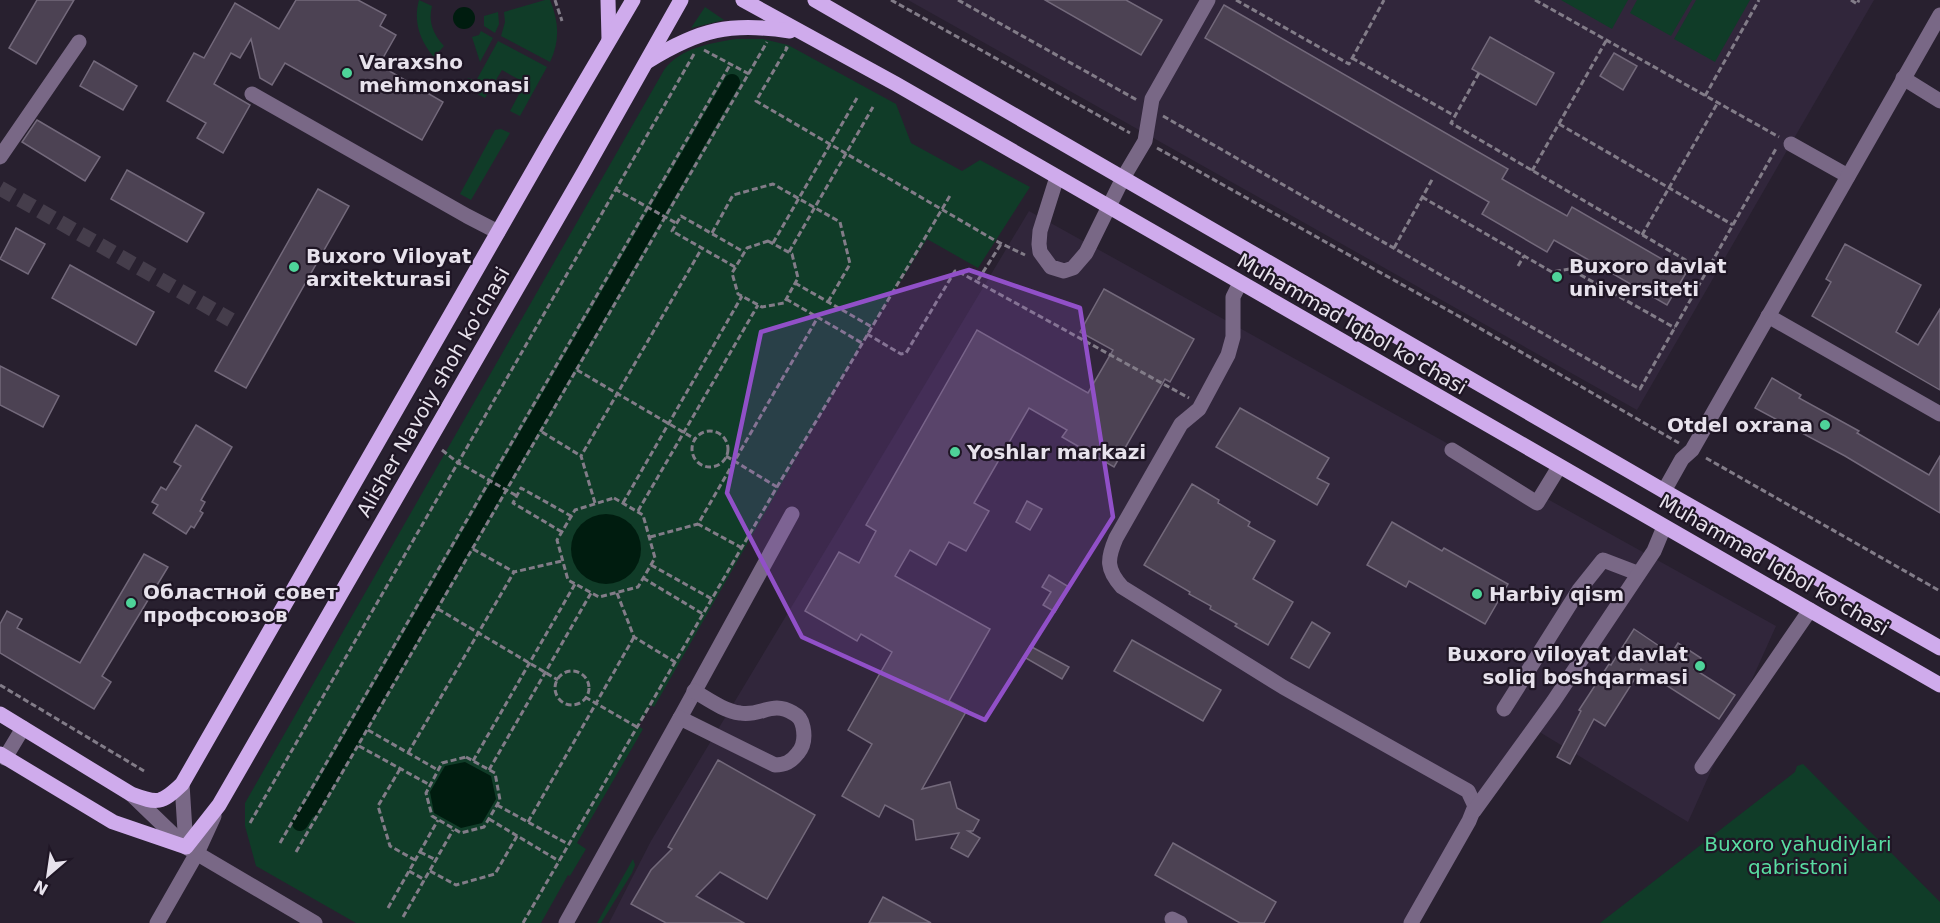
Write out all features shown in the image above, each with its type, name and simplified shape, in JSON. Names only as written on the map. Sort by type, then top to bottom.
[{"type":"main road","points":[[608,0],[609,40]]},
{"type":"main road","name":"Alisher Navoiy shoh ko'chasi","points":[[131,794],[151,801],[166,798],[182,784],[633,0]]},
{"type":"main road","name":"Alisher Navoiy shoh ko'chasi","points":[[191,850],[429,441],[681,0]]},
{"type":"main road","name":"Muhammad Iqbol ko'chasi","points":[[743,0],[896,84],[1940,685]]},
{"type":"main road","name":"Muhammad Iqbol ko'chasi","points":[[814,0],[1940,648]]},
{"type":"main road","points":[[646,63],[684,41],[724,28],[745,27],[801,33]]},
{"type":"main road","points":[[0,714],[131,794]]},
{"type":"main road","points":[[3,756],[113,822],[191,850]]},
{"type":"street","points":[[1057,177],[1040,231],[1039,244],[1040,252],[1051,267],[1064,271],[1073,268],[1086,253],[1123,178],[1145,141],[1152,99],[1208,0]]},
{"type":"street","points":[[1664,491],[1682,459],[1692,450],[1940,15]]},
{"type":"street","points":[[0,157],[79,42]]},
{"type":"street","points":[[1904,78],[1940,101]]},
{"type":"street","points":[[252,94],[498,232]]},
{"type":"street","points":[[1791,144],[1848,176]]},
{"type":"street","points":[[1240,283],[1233,297],[1230,349],[1202,404],[1181,424],[1116,538],[1109,556],[1109,568],[1122,587],[1283,687],[1467,791],[1474,800],[1474,811]]},
{"type":"street","points":[[1768,316],[1940,414]]},
{"type":"street","points":[[1452,450],[1537,503],[1559,467]]},
{"type":"street","points":[[566,923],[792,514]]},
{"type":"street","points":[[1411,923],[1474,811],[1553,702],[1654,551],[1664,527]]},
{"type":"street","points":[[1504,709],[1579,590],[1603,560],[1638,573]]},
{"type":"street","points":[[1702,767],[1810,610]]},
{"type":"street","points":[[680,718],[775,765],[784,765],[793,760],[801,749],[804,738],[803,723],[789,710],[777,707],[748,714],[736,713],[694,691]]},
{"type":"street","points":[[3,756],[22,728]]},
{"type":"street","points":[[182,784],[191,850]]},
{"type":"street","points":[[131,794],[191,850],[315,923]]},
{"type":"street","name":"Alisher Navoiy shoh ko'chasi","points":[[157,923],[191,850]]},
{"type":"path","points":[[555,0],[562,21]]},
{"type":"path","points":[[891,0],[1462,318],[1940,591]]},
{"type":"path","points":[[958,0],[1151,108],[1640,389],[1782,139],[1535,0]]},
{"type":"path","points":[[1236,0],[1349,64],[1384,0]]},
{"type":"path","points":[[1705,96],[1759,0]]},
{"type":"path","points":[[1851,0],[1857,4],[1859,0]]},
{"type":"path","points":[[1532,171],[1606,40]]},
{"type":"path","points":[[762,42],[773,44]]},
{"type":"path","points":[[296,852],[767,42]]},
{"type":"path","points":[[778,45],[787,48],[756,101],[1001,244],[1051,267]]},
{"type":"path","points":[[250,823],[689,60],[695,53],[713,47]]},
{"type":"path","points":[[704,50],[749,74]]},
{"type":"path","points":[[1352,58],[1455,116]]},
{"type":"path","points":[[280,843],[650,208],[730,65]]},
{"type":"path","points":[[1479,73],[1451,123],[1706,272]]},
{"type":"path","points":[[773,243],[857,98]]},
{"type":"path","points":[[1642,235],[1717,104]]},
{"type":"path","points":[[789,252],[873,107]]},
{"type":"path","points":[[1559,124],[1733,225]]},
{"type":"path","points":[[1394,248],[1433,178]]},
{"type":"path","points":[[712,233],[733,195],[773,184],[840,222],[850,264],[828,302]]},
{"type":"path","points":[[615,189],[676,223]]},
{"type":"path","points":[[524,923],[777,487],[951,194]]},
{"type":"path","points":[[1422,197],[1552,272],[1570,269],[1675,328]]},
{"type":"path","points":[[735,267],[672,231],[676,223],[681,216],[744,252]]},
{"type":"path","points":[[768,241],[773,243],[792,254],[798,278],[784,303],[762,307],[738,294],[732,273],[747,248],[768,241]]},
{"type":"path","points":[[978,280],[1001,244]]},
{"type":"path","points":[[581,456],[702,248]]},
{"type":"path","points":[[1518,266],[1524,256]]},
{"type":"path","points":[[867,334],[901,354],[906,353],[956,272],[978,280],[1202,404]]},
{"type":"path","points":[[795,283],[872,327]]},
{"type":"path","points":[[623,502],[742,296]]},
{"type":"path","points":[[786,298],[862,343]]},
{"type":"path","points":[[638,511],[758,305]]},
{"type":"path","points":[[698,524],[818,317]]},
{"type":"path","points":[[577,370],[695,439]]},
{"type":"path","points":[[711,430],[725,437],[729,450],[722,464],[708,468],[695,461],[690,448],[695,439],[698,433],[711,430]]},
{"type":"path","points":[[541,432],[581,456],[595,503]]},
{"type":"path","points":[[429,441],[457,462],[517,496]]},
{"type":"path","points":[[726,456],[777,487]]},
{"type":"path","points":[[562,532],[513,503],[521,488],[571,516]]},
{"type":"path","points":[[614,498],[623,502],[644,515],[654,558],[638,587],[599,597],[568,580],[557,540],[575,510],[614,498]]},
{"type":"path","points":[[650,537],[698,524],[742,548]]},
{"type":"path","points":[[473,549],[514,572],[562,561]]},
{"type":"path","points":[[651,565],[712,599]]},
{"type":"path","points":[[408,753],[514,572]]},
{"type":"path","points":[[643,578],[703,614]]},
{"type":"path","points":[[473,761],[575,584]]},
{"type":"path","points":[[489,770],[591,593]]},
{"type":"path","points":[[617,593],[634,637],[675,662]]},
{"type":"path","points":[[438,609],[558,680]]},
{"type":"path","points":[[528,822],[634,637]]},
{"type":"path","points":[[573,670],[585,677],[589,690],[582,702],[570,706],[558,700],[554,687],[558,680],[561,674],[573,670]]},
{"type":"path","points":[[0,685],[144,771]]},
{"type":"path","points":[[585,697],[637,727]]},
{"type":"path","points":[[368,730],[438,770]]},
{"type":"path","points":[[359,746],[429,785]]},
{"type":"path","points":[[466,757],[473,761],[495,773],[500,800],[484,827],[461,833],[432,816],[426,793],[442,763],[466,757]]},
{"type":"path","points":[[400,768],[378,806],[390,846],[415,860]]},
{"type":"path","points":[[497,805],[568,844]]},
{"type":"path","points":[[489,819],[559,861]]},
{"type":"path","points":[[388,908],[438,820]]},
{"type":"path","points":[[403,917],[454,829]]},
{"type":"path","points":[[430,871],[456,885],[495,874],[517,836]]},
{"type":"path","points":[[420,852],[436,860]]},
{"type":"path","points":[[409,871],[425,880]]},
{"type":"highlighted area","points":[[969,270],[1080,308],[1113,517],[985,720],[802,637],[727,493],[761,332]]},
{"type":"shaded area","name":"Buxoro davlat universiteti","points":[[908,0],[1874,0],[1637,410]]},
{"type":"shaded area","points":[[464,7],[472,10],[475,18],[472,26],[464,29],[456,26],[453,18],[456,10]]},
{"type":"shaded area","points":[[1029,211],[1776,626],[1688,822],[1528,725],[1406,923],[609,923],[651,841]]},
{"type":"shaded area","points":[[613,514],[626,520],[635,529],[639,535],[641,549],[639,563],[631,574],[620,582],[599,584],[581,574],[573,563],[571,542],[581,524],[592,516]]},
{"type":"shaded area","points":[[465,762],[491,776],[496,799],[482,823],[461,828],[434,813],[430,792],[445,766]]},
{"type":"green space","points":[[419,0],[432,6],[432,28],[444,46],[434,57],[425,44],[417,23]]},
{"type":"green space","points":[[550,0],[557,24],[557,39],[550,62],[501,36],[505,22],[504,12]]},
{"type":"green space","points":[[1561,0],[1628,0],[1612,29]]},
{"type":"green space","points":[[1637,0],[1692,0],[1671,36],[1630,13]]},
{"type":"green space","points":[[1696,0],[1750,0],[1715,62],[1674,39]]},
{"type":"green space","points":[[705,7],[724,20],[691,28]]},
{"type":"green space","points":[[498,12],[499,24],[495,33],[484,26],[484,16]]},
{"type":"green space","points":[[481,31],[493,38],[480,62],[472,37],[479,35]]},
{"type":"green space","points":[[736,39],[763,39],[788,45],[896,104],[911,143],[962,171],[980,160],[1030,187],[978,268],[927,239],[867,334],[654,707],[651,705],[638,726],[643,729],[577,843],[586,849],[570,876],[568,875],[541,923],[356,923],[256,866],[245,826],[245,803],[664,70],[678,56],[687,52],[706,45]]},
{"type":"green space","points":[[498,41],[547,67],[520,116],[510,111],[525,83],[502,70],[485,98],[463,86],[468,78],[476,81]]},
{"type":"green space","points":[[501,129],[510,133],[471,200],[460,194],[495,130]]},
{"type":"green space","name":"Buxoro yahudiylari qabristoni","points":[[1803,764],[1940,902],[1940,923],[1600,923],[1795,772],[1797,766]]},
{"type":"green space","points":[[633,859],[635,865],[632,873],[601,923],[597,923]]},
{"type":"building","points":[[37,0],[74,0],[36,64],[9,48]]},
{"type":"building","name":"Varaxsho mehmonxonasi","points":[[296,0],[358,0],[386,15],[380,26],[396,35],[379,65],[443,102],[422,140],[285,63],[272,85],[260,78],[251,39],[240,58],[231,53],[214,84],[250,105],[223,153],[197,138],[206,123],[167,101],[194,53],[204,58],[235,3],[279,29]]},
{"type":"building","points":[[1045,0],[1126,0],[1162,20],[1141,55]]},
{"type":"building","points":[[1224,5],[1508,169],[1502,179],[1567,216],[1572,207],[1686,273],[1667,305],[1554,240],[1547,252],[1482,214],[1489,202],[1205,38]]},
{"type":"building","points":[[1490,37],[1554,73],[1536,105],[1472,69]]},
{"type":"building","points":[[1614,53],[1637,66],[1623,90],[1600,76]]},
{"type":"building","points":[[94,61],[137,86],[123,110],[80,86]]},
{"type":"building","points":[[37,120],[100,157],[85,181],[22,142]]},
{"type":"building","points":[[127,170],[204,213],[187,242],[111,199]]},
{"type":"building","name":"Buxoro Viloyat arxitekturasi","points":[[318,189],[349,206],[246,388],[215,371]]},
{"type":"building","points":[[16,228],[45,244],[28,274],[0,259]]},
{"type":"building","points":[[1845,244],[1921,285],[1896,332],[1918,345],[1940,309],[1940,390],[1812,316],[1831,282],[1826,279]]},
{"type":"building","points":[[70,265],[154,312],[136,345],[52,298]]},
{"type":"building","points":[[1104,289],[1194,339],[1170,382],[1165,379],[1114,467],[1062,437],[1067,430],[1029,408],[974,503],[989,511],[966,551],[949,542],[936,565],[910,550],[895,576],[990,629],[949,701],[967,710],[922,789],[950,782],[957,808],[979,820],[973,831],[968,831],[980,838],[968,857],[951,848],[959,833],[916,840],[913,820],[885,805],[879,817],[842,796],[872,744],[848,730],[892,652],[861,634],[857,641],[805,611],[839,552],[859,563],[876,531],[866,525],[977,330],[1088,393],[1113,350],[1080,332]]},
{"type":"building","points":[[0,366],[59,396],[43,427],[0,405]]},
{"type":"building","points":[[1772,378],[1801,395],[1799,398],[1859,431],[1857,433],[1929,475],[1940,456],[1940,513],[1845,456],[1755,408]]},
{"type":"building","points":[[1240,408],[1329,458],[1317,478],[1329,484],[1317,505],[1216,447]]},
{"type":"building","points":[[196,425],[232,447],[201,500],[205,502],[200,511],[203,513],[194,528],[191,526],[186,534],[153,513],[158,505],[152,502],[161,487],[166,490],[181,466],[174,462]]},
{"type":"building","points":[[1192,484],[1250,522],[1248,526],[1275,541],[1253,579],[1293,602],[1268,645],[1235,626],[1237,624],[1210,609],[1211,606],[1189,594],[1190,592],[1144,565]]},
{"type":"building","points":[[1027,501],[1042,509],[1030,530],[1016,522]]},
{"type":"building","points":[[1392,522],[1442,551],[1444,548],[1508,584],[1485,624],[1409,581],[1406,587],[1367,565]]},
{"type":"building","name":"Областной совет профсоюзов","points":[[144,554],[168,567],[102,676],[111,682],[94,709],[0,653],[0,624],[7,611],[22,619],[17,628],[80,663]]},
{"type":"building","points":[[1049,575],[1069,587],[1055,612],[1043,605],[1051,592],[1042,587]]},
{"type":"building","points":[[1312,622],[1330,633],[1309,668],[1291,658]]},
{"type":"building","points":[[1634,629],[1671,654],[1678,643],[1701,658],[1694,669],[1735,695],[1719,719],[1641,669],[1605,726],[1594,719],[1570,764],[1557,757],[1581,711],[1579,710]]},
{"type":"building","points":[[1132,640],[1221,690],[1203,721],[1114,671]]},
{"type":"building","points":[[1030,646],[1069,667],[1062,679],[1024,657]]},
{"type":"building","points":[[718,760],[815,815],[767,899],[720,872],[696,896],[744,923],[666,923],[631,904],[651,870],[672,849],[668,847]]},
{"type":"building","points":[[1173,843],[1276,902],[1264,923],[1240,923],[1155,875]]},
{"type":"building","points":[[883,897],[931,923],[869,923]]},
{"type":"waterway","points":[[300,823],[307,811],[311,809],[732,82]]},
{"type":"tunnel","points":[[0,188],[231,320]]},
{"type":"place","name":"Varaxsho mehmonxonasi","points":[[347,73]]},
{"type":"place","name":"Buxoro Viloyat arxitekturasi","points":[[294,267]]},
{"type":"place","name":"Buxoro davlat universiteti","points":[[1557,277]]},
{"type":"place","name":"Otdel oxrana","points":[[1825,425]]},
{"type":"place","name":"Yoshlar markazi","points":[[955,452]]},
{"type":"place","name":"Harbiy qism","points":[[1477,594]]},
{"type":"place","name":"Областной совет профсоюзов","points":[[131,603]]},
{"type":"place","name":"Buxoro viloyat davlat soliq boshqarmasi","points":[[1700,666]]}]
